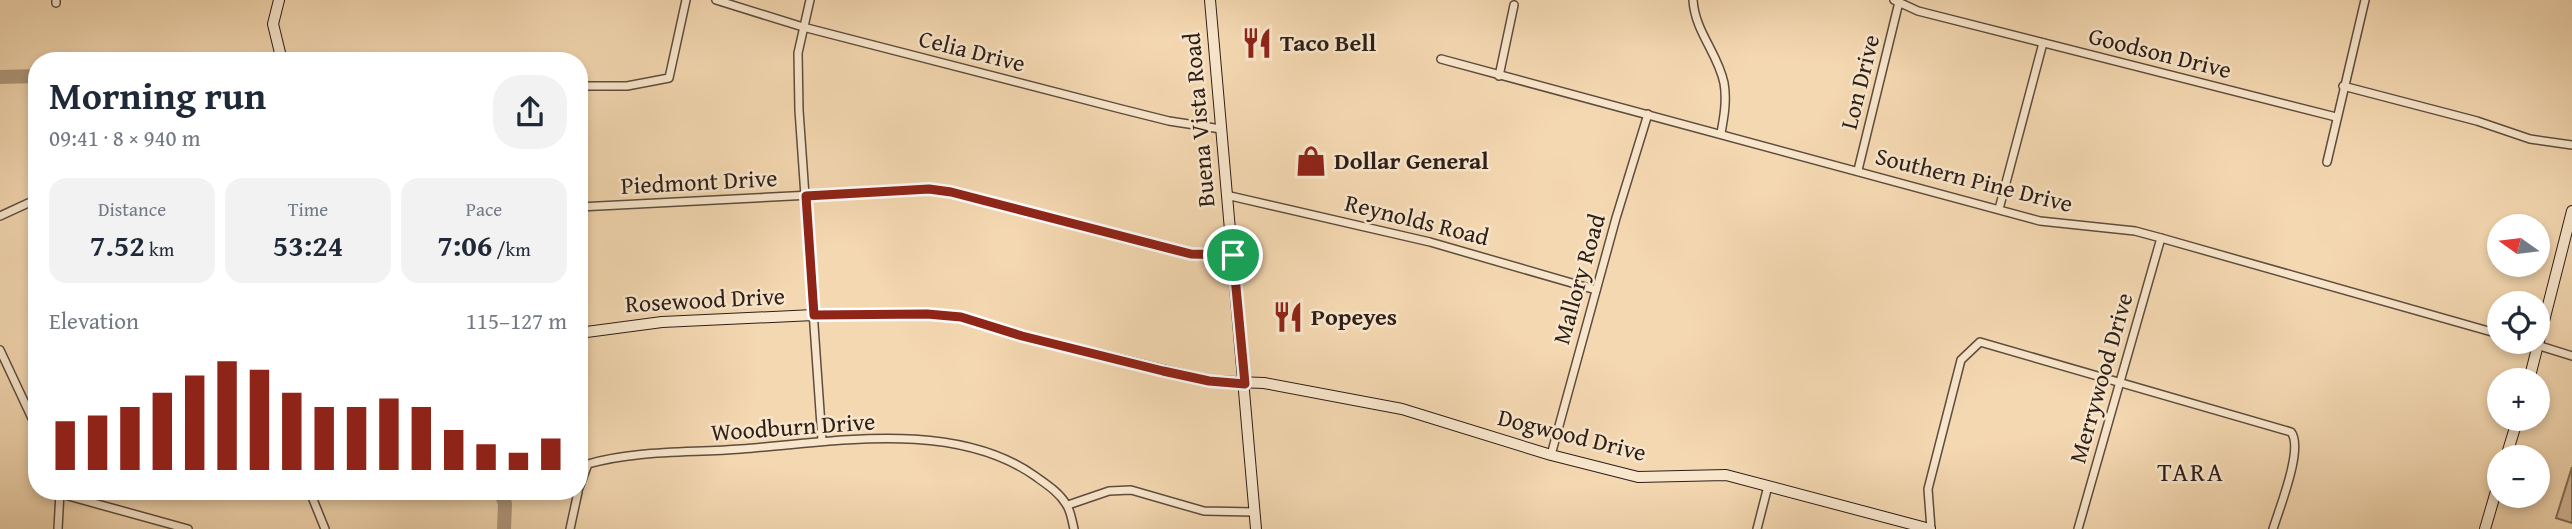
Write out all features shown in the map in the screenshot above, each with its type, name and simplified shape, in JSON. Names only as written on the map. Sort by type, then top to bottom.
[{"type":"street","points":[[279,0],[273,24],[280,52]]},
{"type":"street","points":[[588,86],[627,86],[669,78],[686,0]]},
{"type":"street","name":"Celia Drive","points":[[716,0],[803,27],[1145,115],[1221,129]]},
{"type":"street","points":[[810,0],[798,53],[799,110],[822,440]]},
{"type":"street","name":"Buena Vista Road","points":[[1210,0],[1256,529]]},
{"type":"street","points":[[1693,0],[1696,24],[1724,81],[1726,109],[1721,133]]},
{"type":"street","points":[[2327,162],[2365,0]]},
{"type":"street","name":"Goodson Drive","points":[[1897,1],[1918,11],[2336,117]]},
{"type":"street","name":"Lon Drive","points":[[1858,170],[1897,1]]},
{"type":"street","points":[[1499,76],[1514,5]]},
{"type":"street","points":[[1999,209],[2043,43]]},
{"type":"street","name":"Southern Pine Drive","points":[[1441,59],[2040,221],[2135,231],[2487,331]]},
{"type":"street","points":[[2343,86],[2477,121],[2529,139],[2572,145]]},
{"type":"street","name":"Mallory Road","points":[[1550,455],[1595,290],[1648,114]]},
{"type":"street","name":"Piedmont Drive","points":[[588,207],[929,189],[951,192],[1191,254],[1233,255]]},
{"type":"street","name":"Reynolds Road","points":[[1226,195],[1430,242],[1595,290]]},
{"type":"street","points":[[0,216],[28,203]]},
{"type":"street","points":[[2550,301],[2572,211]]},
{"type":"street","name":"Merrywood Drive","points":[[2078,529],[2161,238]]},
{"type":"street","name":"Rosewood Drive","points":[[588,332],[662,322],[814,315],[927,314],[961,317],[1022,336],[1163,371],[1209,381],[1245,384]]},
{"type":"street","points":[[1931,529],[1928,489],[1961,360],[1980,342],[2222,411],[2281,429],[2294,436],[2290,475],[2273,529]]},
{"type":"street","points":[[2550,349],[2572,356]]},
{"type":"street","points":[[0,350],[28,410]]},
{"type":"street","name":"Dogwood Drive","points":[[1245,384],[1264,383],[1402,409],[1550,455],[1638,477],[1726,475],[1931,529]]},
{"type":"street","name":"Woodburn Drive","points":[[588,464],[618,455],[693,453],[822,440],[947,441],[1011,459],[1053,489],[1068,505]]},
{"type":"street","points":[[1757,529],[1768,486]]},
{"type":"street","points":[[1074,529],[1068,505],[1108,491],[1131,490],[1204,510],[1254,512]]},
{"type":"street","points":[[58,529],[60,500]]},
{"type":"street","points":[[86,500],[188,529]]},
{"type":"street","points":[[313,500],[325,529]]},
{"type":"street","name":"Woodburn Drive","points":[[570,529],[577,500]]},
{"type":"street","points":[[2485,529],[2491,508]]},
{"type":"shaded area","points":[[2572,467],[2572,523],[2556,518]]},
{"type":"waterway","points":[[0,77],[28,76]]},
{"type":"waterway","points":[[504,500],[504,529]]},
{"type":"place","name":"Taco Bell","points":[[1257,43]]},
{"type":"place","name":"Dollar General","points":[[1311,161]]},
{"type":"place","name":"Popeyes","points":[[1288,317]]},
{"type":"district","name":"TARA","points":[[2191,472]]},
{"type":"route","points":[[929,189],[951,192],[1191,254],[1233,255],[1245,384],[1209,381],[1163,371],[1022,336],[961,317],[927,314],[814,315],[806,196],[929,189]]}]
